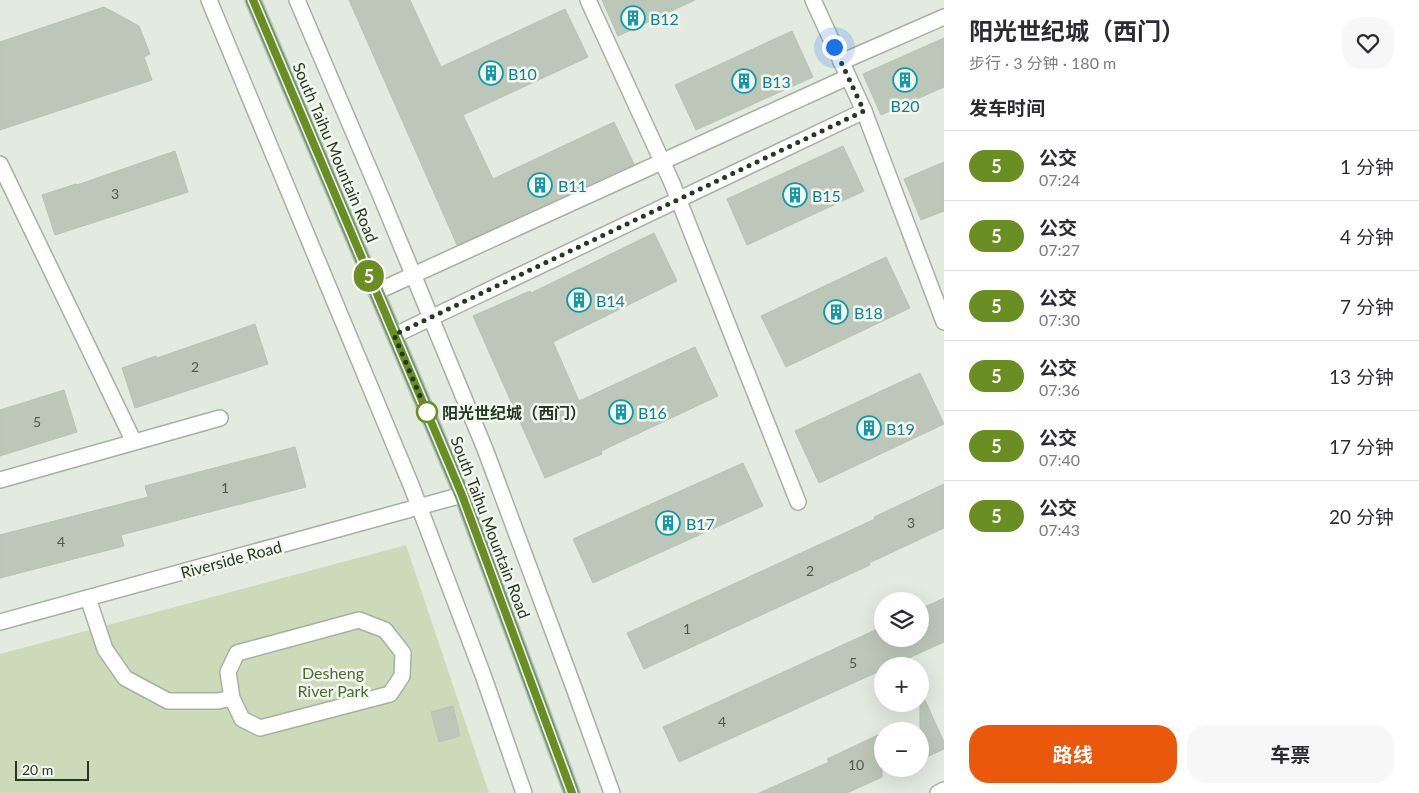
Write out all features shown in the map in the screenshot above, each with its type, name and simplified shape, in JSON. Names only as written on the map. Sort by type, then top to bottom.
[{"type":"main road","name":"South Taihu Mountain Road","points":[[253,0],[462,495],[572,793]]},
{"type":"street","points":[[209,0],[365,371],[483,675],[524,793]]},
{"type":"street","points":[[297,0],[484,450],[612,793]]},
{"type":"street","points":[[588,0],[679,199],[798,502]]},
{"type":"street","points":[[813,0],[864,111],[944,322]]},
{"type":"street","points":[[842,62],[944,17]]},
{"type":"street","points":[[376,292],[848,77]]},
{"type":"street","points":[[394,335],[864,111]]},
{"type":"street","points":[[0,164],[134,442]]},
{"type":"street","points":[[0,480],[220,418]]},
{"type":"street","name":"Riverside Road","points":[[0,622],[462,495]]},
{"type":"street","points":[[88,598],[105,649],[125,678],[168,702],[218,701],[232,698]]},
{"type":"street","points":[[359,620],[385,630],[403,653],[402,676],[390,694],[260,728],[242,719],[232,698],[228,672],[237,653],[359,620]]},
{"type":"street","points":[[938,793],[944,790]]},
{"type":"green space","name":"Desheng River Park","points":[[406,545],[489,793],[0,793],[0,654]]},
{"type":"building","points":[[349,0],[410,0],[441,67],[565,9],[588,57],[463,115],[493,179],[614,122],[634,164],[457,245]]},
{"type":"building","name":"B12","points":[[602,0],[695,0],[618,36]]},
{"type":"building","points":[[104,7],[139,26],[150,54],[144,57],[152,80],[0,130],[0,42]]},
{"type":"building","name":"B13","points":[[792,31],[813,77],[696,130],[675,85]]},
{"type":"building","name":"B20","points":[[944,38],[944,87],[881,115],[863,74]]},
{"type":"building","name":"B15","points":[[843,146],[864,191],[747,245],[727,199]]},
{"type":"building","points":[[175,151],[188,192],[55,235],[42,195]]},
{"type":"building","points":[[944,162],[944,211],[921,220],[904,179]]},
{"type":"building","points":[[654,233],[677,281],[553,342],[579,401],[695,347],[718,396],[601,451],[602,454],[545,478],[473,316],[530,291],[531,293]]},
{"type":"building","name":"B18","points":[[886,257],[910,308],[786,367],[761,316]]},
{"type":"building","points":[[255,324],[268,364],[135,408],[122,368]]},
{"type":"building","name":"B19","points":[[920,373],[944,424],[819,483],[795,431]]},
{"type":"building","points":[[64,390],[77,432],[0,456],[0,410]]},
{"type":"building","points":[[295,447],[306,487],[121,535],[124,546],[0,578],[0,535],[148,497],[145,486]]},
{"type":"building","name":"B17","points":[[743,463],[763,506],[593,583],[573,539]]},
{"type":"building","points":[[944,484],[944,528],[869,563],[870,565],[644,669],[627,633],[875,519],[874,517]]},
{"type":"building","points":[[944,598],[944,642],[911,657],[874,657],[874,674],[679,762],[663,727],[874,631],[874,647],[929,647],[929,605]]},
{"type":"building","points":[[453,706],[460,736],[439,742],[431,712]]},
{"type":"building","points":[[929,709],[944,742],[944,749],[929,756],[929,722],[920,722],[920,712],[929,712]]},
{"type":"building","points":[[874,737],[874,777],[882,777],[847,793],[759,793],[829,762],[827,759]]},
{"type":"bus line","name":"5","points":[[253,0],[462,495],[572,793]]},
{"type":"place","name":"B12","points":[[633,18]]},
{"type":"place","name":"B10","points":[[491,73]]},
{"type":"place","name":"B20","points":[[905,80]]},
{"type":"place","name":"B13","points":[[744,81]]},
{"type":"place","name":"B11","points":[[540,185]]},
{"type":"place","name":"B15","points":[[795,195]]},
{"type":"place","name":"B14","points":[[579,300]]},
{"type":"place","name":"B18","points":[[836,312]]},
{"type":"place","name":"阳光世纪城（西门）","points":[[427,412]]},
{"type":"place","name":"B16","points":[[621,412]]},
{"type":"place","name":"B19","points":[[869,428]]},
{"type":"place","name":"B17","points":[[668,523]]},
{"type":"route","points":[[427,412],[394,335],[864,111],[834,47]]}]
